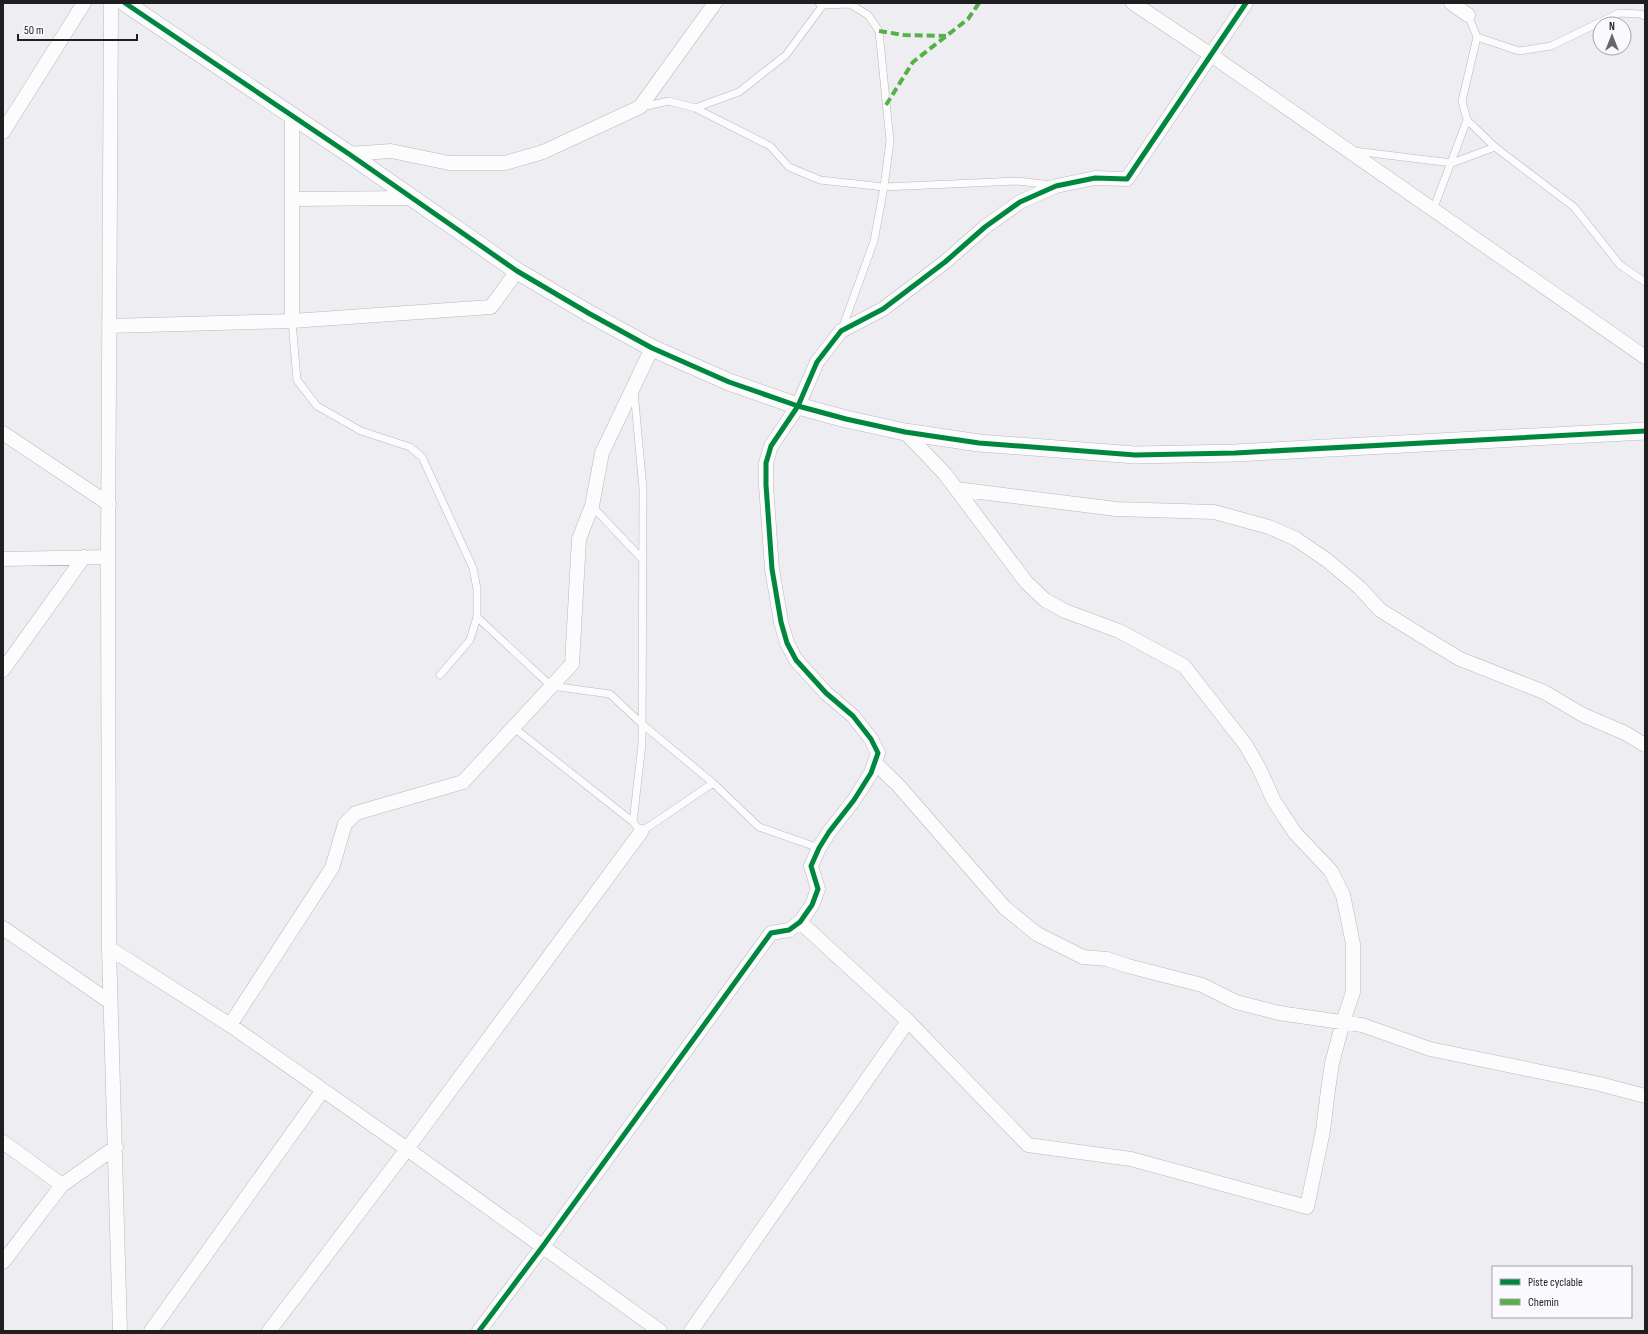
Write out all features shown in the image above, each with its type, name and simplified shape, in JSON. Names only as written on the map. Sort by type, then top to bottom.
[{"type":"street","points":[[3,132],[84,3]]},
{"type":"street","points":[[111,3],[108,557],[109,948],[116,1147],[120,1331]]},
{"type":"street","points":[[125,3],[414,198],[517,271],[652,348],[729,382],[798,406],[846,419],[905,432],[979,443],[1135,455],[1235,453],[1645,431]]},
{"type":"street","points":[[349,154],[391,151],[449,163],[505,163],[542,152],[640,107],[715,3]]},
{"type":"street","points":[[1133,3],[1211,55],[1645,357]]},
{"type":"street","points":[[479,1331],[543,1246],[771,933],[789,930],[800,922],[812,905],[818,889],[811,866],[819,848],[829,832],[854,800],[871,773],[878,753],[871,739],[853,716],[826,693],[796,660],[787,643],[781,622],[772,569],[766,463],[771,446],[787,425],[798,406],[817,362],[841,331],[883,308],[945,262],[986,227],[1020,202],[1056,186],[1095,178],[1127,179],[1246,3]]},
{"type":"street","points":[[1451,3],[1468,15]]},
{"type":"street","points":[[292,115],[292,321]]},
{"type":"street","points":[[292,199],[414,198]]},
{"type":"street","points":[[109,326],[292,321],[491,307],[517,271]]},
{"type":"street","points":[[230,1025],[332,868],[345,824],[356,813],[463,782],[572,664],[579,539],[592,506],[602,453],[652,348]]},
{"type":"street","points":[[800,922],[908,1021],[1028,1145],[1131,1159],[1307,1207],[1324,1131],[1332,1063],[1353,992],[1353,944],[1343,895],[1331,871],[1295,833],[1274,801],[1259,768],[1245,744],[1184,666],[1119,631],[1065,611],[1045,600],[1026,582],[944,474],[905,432]]},
{"type":"street","points":[[3,434],[109,504]]},
{"type":"street","points":[[956,489],[1116,509],[1214,512],[1269,527],[1296,539],[1328,561],[1360,588],[1380,610],[1460,659],[1544,692],[1583,715],[1625,733],[1645,745]]},
{"type":"street","points":[[3,670],[84,557]]},
{"type":"street","points":[[3,559],[108,557]]},
{"type":"street","points":[[874,763],[898,785],[1005,908],[1037,934],[1083,957],[1107,959],[1128,966],[1202,985],[1236,1002],[1279,1013],[1343,1022],[1380,1030],[1430,1049],[1600,1084],[1645,1096]]},
{"type":"street","points":[[269,1331],[408,1149],[637,827]]},
{"type":"street","points":[[3,928],[110,1002]]},
{"type":"street","points":[[109,948],[230,1025],[324,1090],[660,1331]]},
{"type":"street","points":[[691,1331],[908,1021]]},
{"type":"street","points":[[150,1331],[324,1090]]},
{"type":"street","points":[[3,1142],[62,1184]]},
{"type":"street","points":[[3,1262],[62,1184],[116,1147]]},
{"type":"lane","points":[[695,108],[739,92],[786,55],[821,4],[850,4],[868,15],[880,31],[890,141],[884,187],[874,241],[841,331]]},
{"type":"lane","points":[[1477,37],[1519,51],[1551,46],[1619,13],[1640,14],[1645,16]]},
{"type":"lane","points":[[1433,210],[1452,163],[1466,120],[1462,101],[1477,37],[1468,15]]},
{"type":"lane","points":[[640,107],[669,102],[695,108],[770,146],[789,167],[820,180],[884,187],[1017,181],[1056,186]]},
{"type":"lane","points":[[1466,120],[1495,147],[1574,207],[1620,265],[1645,282]]},
{"type":"lane","points":[[1348,151],[1452,163],[1495,147]]},
{"type":"lane","points":[[292,321],[297,380],[317,406],[361,431],[410,447],[422,457],[473,568],[477,589],[477,617],[470,640],[440,675]]},
{"type":"lane","points":[[634,387],[643,489],[642,744],[637,827]]},
{"type":"lane","points":[[592,506],[643,560]]},
{"type":"lane","points":[[477,617],[551,686],[610,694],[642,724],[713,783],[760,827],[819,848]]},
{"type":"lane","points":[[514,727],[637,827]]},
{"type":"lane","points":[[637,827],[713,783]]},
{"type":"marked path","points":[[886,105],[913,62],[968,19],[979,3]]},
{"type":"marked path","points":[[879,31],[904,35],[946,36]]},
{"type":"cycle path","points":[[125,3],[349,154],[517,271],[652,348],[729,382],[798,406],[846,419],[905,432],[979,443],[1135,455],[1235,453],[1645,431]]},
{"type":"cycle path","points":[[479,1331],[543,1246],[771,933],[789,930],[800,922],[812,905],[818,889],[811,866],[819,848],[829,832],[854,800],[871,773],[878,753],[871,739],[853,716],[826,693],[796,660],[787,643],[781,622],[772,569],[766,485],[766,463],[771,446],[798,406],[817,362],[841,331],[883,309],[945,262],[985,227],[1020,202],[1056,186],[1095,178],[1127,179],[1246,3]]}]
